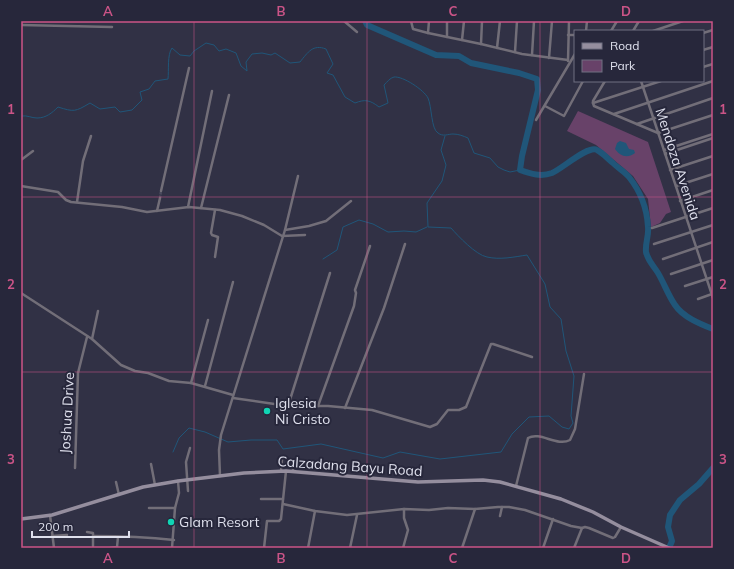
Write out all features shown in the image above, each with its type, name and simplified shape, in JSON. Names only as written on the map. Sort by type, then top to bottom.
[{"type":"street","points":[[344,21],[357,32]]},
{"type":"street","points":[[411,21],[413,29],[428,33],[515,52],[568,60]]},
{"type":"street","points":[[428,33],[429,21]]},
{"type":"street","points":[[447,21],[447,37]]},
{"type":"street","points":[[462,40],[464,21]]},
{"type":"street","points":[[481,44],[482,21]]},
{"type":"street","points":[[497,48],[500,21]]},
{"type":"street","points":[[515,52],[517,21]]},
{"type":"street","points":[[532,55],[534,21]]},
{"type":"street","points":[[549,58],[552,21]]},
{"type":"street","points":[[568,66],[569,21]]},
{"type":"street","points":[[612,30],[617,21]]},
{"type":"street","points":[[634,30],[638,21]]},
{"type":"street","points":[[656,30],[684,21]]},
{"type":"street","points":[[21,24],[112,27]]},
{"type":"street","points":[[568,35],[574,35]]},
{"type":"street","points":[[536,120],[574,56]]},
{"type":"street","points":[[161,191],[189,68]]},
{"type":"street","points":[[613,114],[713,81]]},
{"type":"street","points":[[545,106],[564,116],[582,82]]},
{"type":"street","points":[[604,82],[593,101],[594,106],[658,133],[713,116]]},
{"type":"street","name":"Mendoza Avenida","points":[[640,82],[712,296]]},
{"type":"street","points":[[594,103],[659,82]]},
{"type":"street","points":[[188,207],[212,91]]},
{"type":"street","points":[[201,208],[229,95]]},
{"type":"street","points":[[637,124],[713,98]]},
{"type":"street","points":[[664,150],[713,134]]},
{"type":"street","points":[[77,202],[90,136]]},
{"type":"street","points":[[665,154],[713,138]]},
{"type":"street","points":[[21,160],[33,151]]},
{"type":"street","points":[[670,170],[713,156]]},
{"type":"street","points":[[676,186],[713,174]]},
{"type":"street","points":[[220,476],[219,450],[221,435],[277,258],[298,176]]},
{"type":"street","points":[[21,186],[58,192],[66,200],[122,207],[147,212],[167,208],[188,207],[215,210],[242,216],[264,225],[282,236],[305,235]]},
{"type":"street","points":[[680,201],[713,190]]},
{"type":"street","points":[[157,211],[160,198]]},
{"type":"street","points":[[285,230],[309,226],[326,221],[351,201]]},
{"type":"street","points":[[652,228],[713,208]]},
{"type":"street","points":[[215,210],[211,233],[212,235],[218,237],[215,258]]},
{"type":"street","points":[[654,244],[713,225]]},
{"type":"street","points":[[663,259],[713,242]]},
{"type":"street","points":[[345,408],[380,320],[405,244]]},
{"type":"street","points":[[318,406],[354,306],[355,290],[370,246]]},
{"type":"street","points":[[671,274],[713,260]]},
{"type":"street","points":[[288,406],[330,273]]},
{"type":"street","points":[[685,286],[713,277]]},
{"type":"street","points":[[205,386],[233,282]]},
{"type":"street","points":[[21,293],[74,326],[92,339],[116,362],[126,367],[169,380],[205,386],[233,396],[288,406],[318,406],[372,410],[430,428],[437,424],[448,410],[459,410],[466,407],[491,344],[532,357]]},
{"type":"street","points":[[698,299],[712,296]]},
{"type":"street","points":[[92,339],[98,311]]},
{"type":"street","points":[[191,383],[208,320]]},
{"type":"street","name":"Joshua Drive","points":[[75,468],[78,372],[88,337]]},
{"type":"street","points":[[516,486],[528,438],[534,436],[559,441],[568,442],[570,440],[575,430],[584,374]]},
{"type":"street","points":[[188,492],[186,462],[190,448]]},
{"type":"street","points":[[281,471],[282,459]]},
{"type":"street","points":[[293,462],[293,471]]},
{"type":"street","points":[[151,464],[155,485]]},
{"type":"street","points":[[264,548],[267,521],[280,520],[286,471]]},
{"type":"street","name":"Calzadang Bayu Road","points":[[21,520],[50,515],[155,485],[244,473],[293,471],[418,482],[483,480],[516,486],[561,499],[593,512],[621,527],[669,548]]},
{"type":"street","points":[[172,548],[174,540],[175,508],[179,493],[178,481]]},
{"type":"street","points":[[116,482],[119,495]]},
{"type":"street","points":[[261,499],[283,499]]},
{"type":"street","points":[[283,504],[342,515],[357,515],[384,510],[430,510],[448,508],[475,509],[502,507],[525,510],[553,520],[582,528],[589,528],[613,538],[621,527]]},
{"type":"street","points":[[500,516],[502,507]]},
{"type":"street","points":[[149,508],[175,508]]},
{"type":"street","points":[[403,548],[408,530],[404,518],[404,509]]},
{"type":"street","points":[[462,548],[475,509]]},
{"type":"street","points":[[308,548],[315,510]]},
{"type":"street","points":[[50,515],[54,548]]},
{"type":"street","points":[[350,548],[357,515]]},
{"type":"street","points":[[543,548],[553,520]]},
{"type":"street","points":[[574,548],[582,528]]},
{"type":"street","points":[[87,532],[93,532],[93,546]]},
{"type":"street","points":[[52,536],[67,535]]},
{"type":"street","points":[[93,536],[144,537],[174,540]]},
{"type":"street","points":[[110,548],[116,548],[118,544],[118,537]]},
{"type":"green space","points":[[578,111],[648,142],[671,212],[666,214],[660,223],[651,227],[648,199],[633,176],[596,145],[567,131]]},
{"type":"water","points":[[620,141],[626,143],[629,149],[634,150],[635,153],[629,156],[624,156],[619,153],[615,149],[617,143]]},
{"type":"waterway","points":[[365,21],[367,25],[436,55],[459,56],[471,63],[519,73],[537,79],[538,90],[520,170],[528,173],[544,175],[556,171],[581,154],[593,149],[603,154],[627,175],[640,195],[645,207],[647,220],[648,230],[646,252],[649,260],[678,309],[687,317],[713,329]]},
{"type":"waterway","points":[[21,116],[40,118],[49,115],[58,107],[74,110],[90,103],[100,109],[115,107],[120,112],[132,110],[142,100],[140,92],[149,89],[155,81],[168,79],[170,51],[172,48],[180,55],[190,56],[194,51],[206,43],[214,45],[219,51],[226,49],[236,53],[241,66],[247,71],[246,62],[252,54],[262,53],[271,55],[275,53],[290,63],[300,62],[311,50],[314,48],[321,48],[326,49],[333,64],[327,73],[333,75],[345,97],[355,103],[367,101],[379,107],[388,103],[384,85],[390,79],[398,77],[408,81],[428,98],[434,127],[438,133],[444,135],[457,134],[468,138],[474,153],[490,158],[498,167],[504,170],[510,172],[520,170]]},
{"type":"waterway","points":[[173,452],[179,438],[189,428],[205,432],[228,442],[277,440],[283,449],[321,444],[383,458],[400,452],[440,459],[501,452],[512,434],[529,417],[549,416],[562,427],[569,429],[573,423],[571,416],[574,376],[566,351],[561,319],[550,307],[545,284],[527,255],[502,258],[483,256],[473,249],[451,228],[428,227],[427,203],[442,181],[446,165],[441,150],[445,136]]},
{"type":"waterway","points":[[323,259],[337,250],[343,227],[359,220],[373,224],[388,232],[416,232],[427,227]]},
{"type":"waterway","points":[[669,548],[672,541],[668,527],[670,515],[680,500],[699,484],[713,468]]},
{"type":"tunnel","points":[[160,198],[161,191]]},
{"type":"place","name":"Iglesia Ni Cristo","points":[[267,411]]},
{"type":"place","name":"Glam Resort","points":[[171,522]]}]
